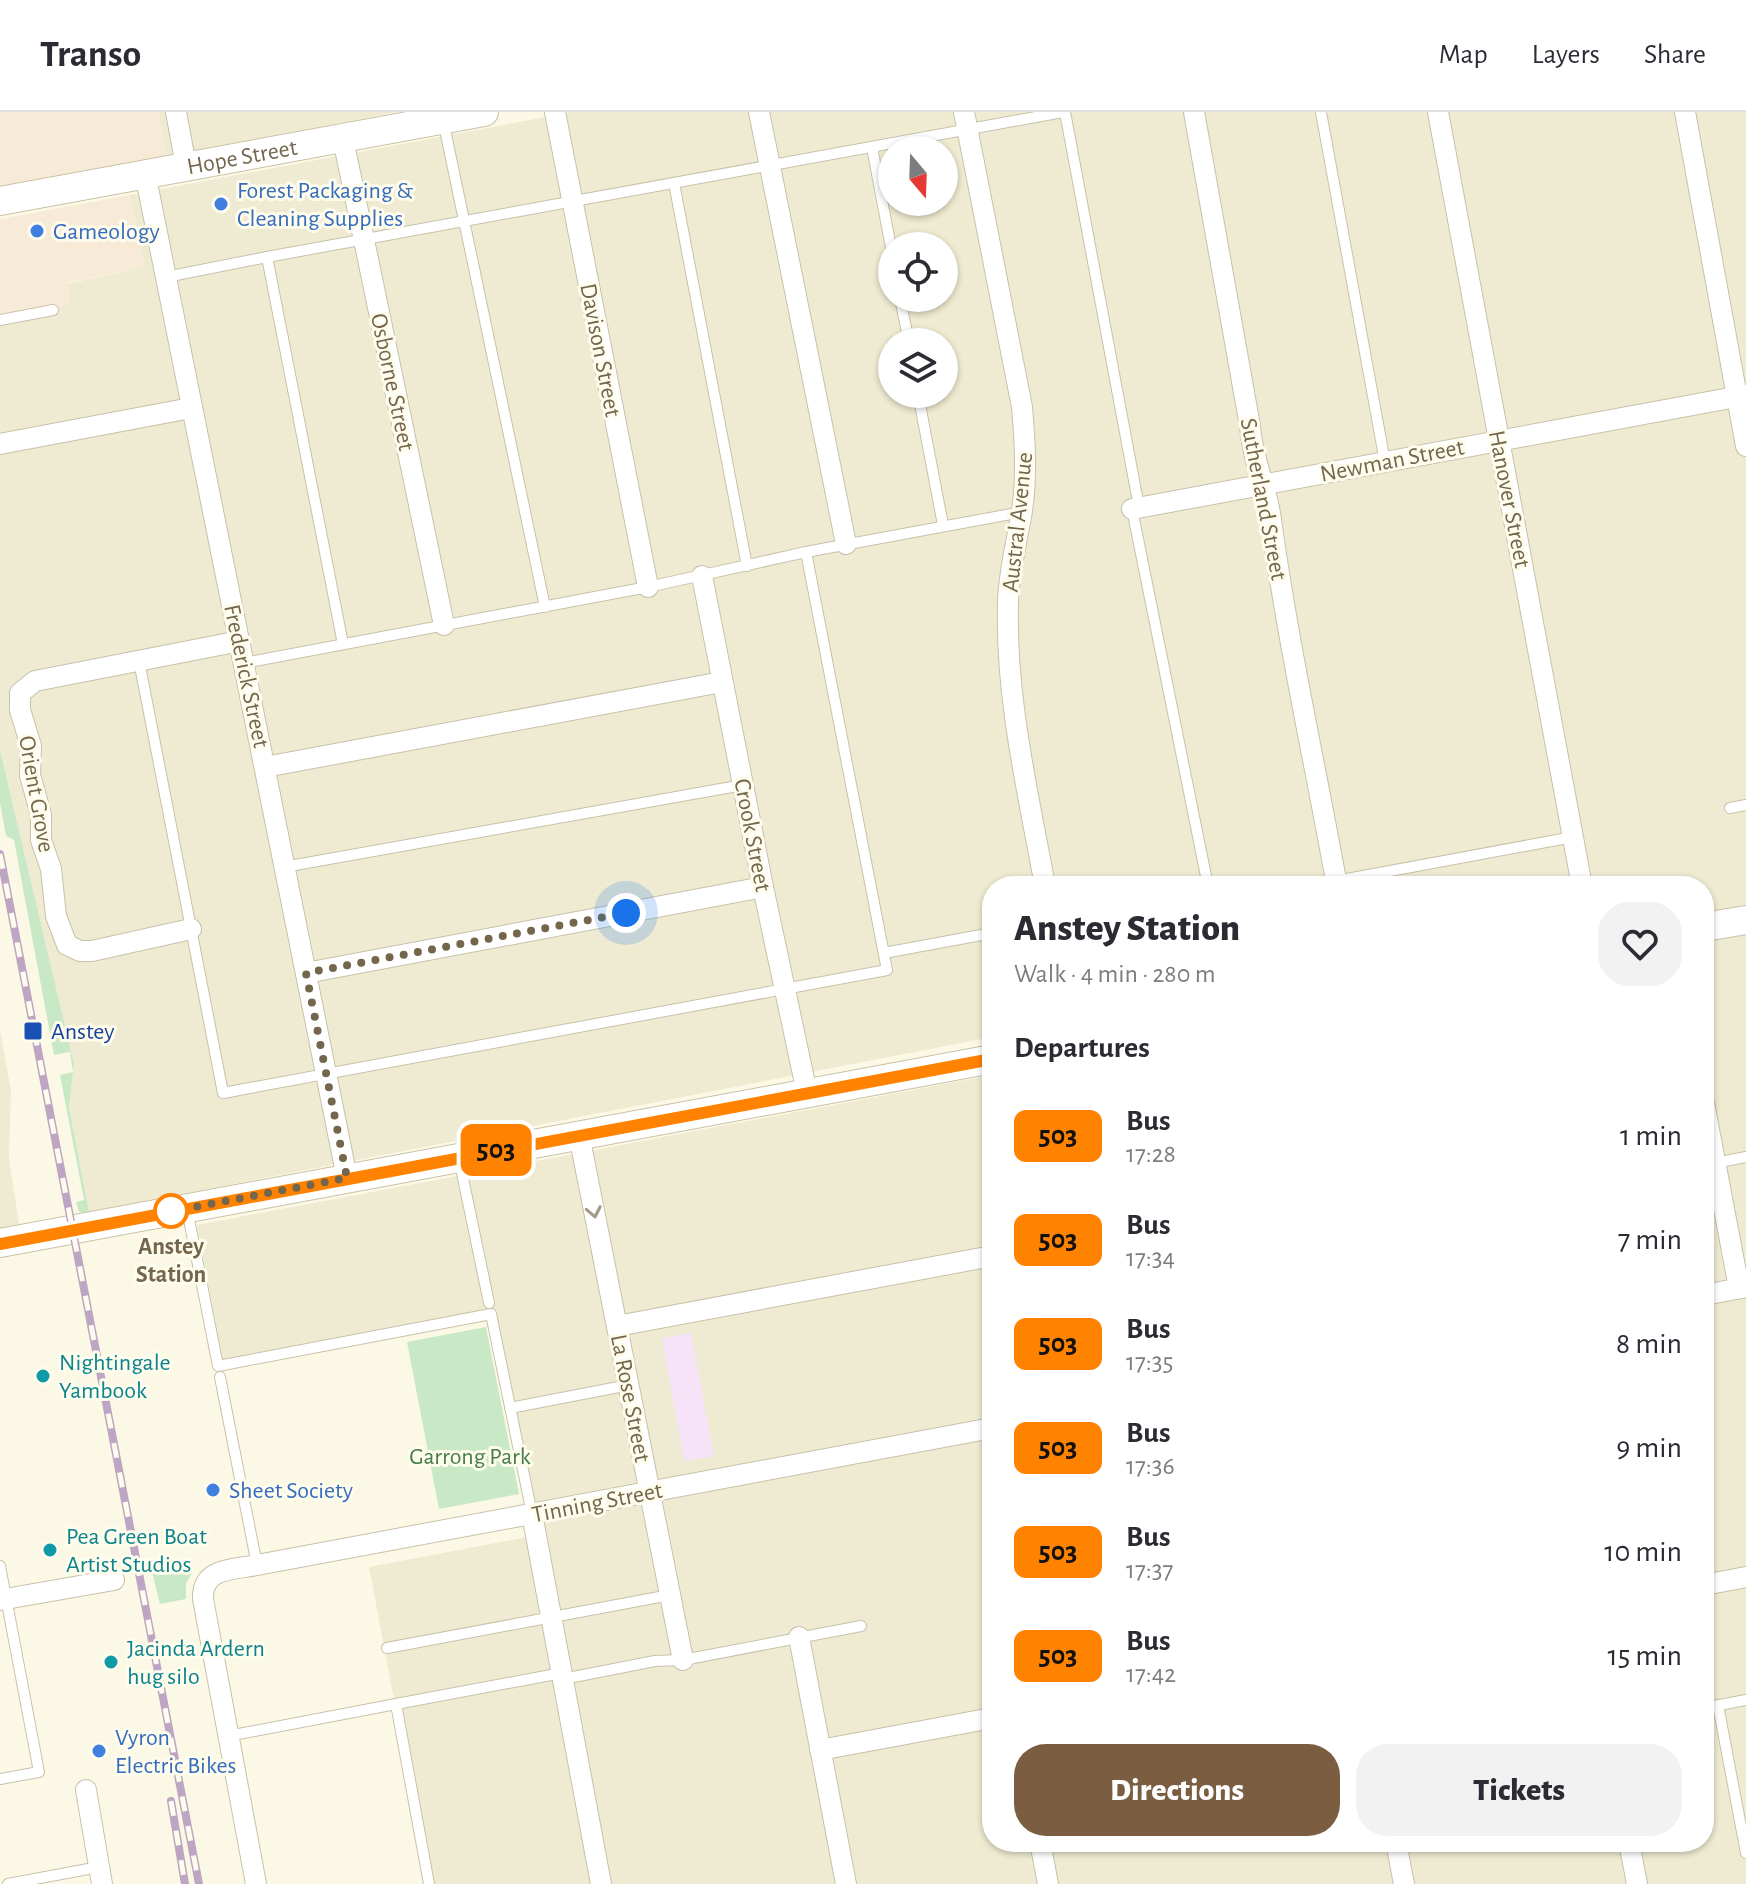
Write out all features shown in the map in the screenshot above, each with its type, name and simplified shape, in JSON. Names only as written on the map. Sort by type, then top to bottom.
[{"type":"street","points":[[176,112],[186,166]]},
{"type":"street","name":"Hope Street","points":[[0,201],[484,112]]},
{"type":"street","name":"Davison Street","points":[[555,112],[648,587]]},
{"type":"street","points":[[759,112],[846,544]]},
{"type":"street","name":"Sutherland Street","points":[[1194,112],[1251,444],[1270,513],[1335,876]]},
{"type":"street","name":"Hanover Street","points":[[1438,112],[1580,876]]},
{"type":"street","points":[[1685,112],[1742,396],[1746,446]]},
{"type":"street","name":"Austral Avenue","points":[[966,121],[1022,407],[1026,464],[1022,512],[1008,598],[1008,640],[1012,698],[1043,876]]},
{"type":"street","name":"Osborne Street","points":[[343,139],[444,625]]},
{"type":"street","name":"Frederick Street","points":[[145,173],[347,1178]]},
{"type":"street","name":"Newman Street","points":[[1136,508],[1742,396]]},
{"type":"street","points":[[0,444],[191,408]]},
{"type":"street","name":"Crook Street","points":[[702,576],[807,1093]]},
{"type":"street","name":"Orient Grove","points":[[191,929],[92,951],[71,949],[56,916],[51,869],[41,840],[40,807],[30,775],[31,746],[20,710],[20,693],[35,681],[240,641]]},
{"type":"street","points":[[265,767],[722,682]]},
{"type":"street","points":[[306,973],[763,887]]},
{"type":"street","points":[[1714,925],[1746,920]]},
{"type":"street","points":[[0,1243],[982,1061]]},
{"type":"street","name":"La Rose Street","points":[[579,1135],[683,1660]]},
{"type":"street","points":[[1714,1158],[1743,1287],[1714,1293]]},
{"type":"street","points":[[617,1326],[982,1258]]},
{"type":"street","name":"Tinning Street","points":[[228,1736],[203,1599],[205,1581],[221,1572],[982,1430]]},
{"type":"street","points":[[532,1514],[601,1884]]},
{"type":"street","points":[[1714,1583],[1746,1577]]},
{"type":"street","points":[[3,1600],[114,1580]]},
{"type":"street","points":[[799,1637],[846,1884]]},
{"type":"street","points":[[820,1750],[982,1720]]},
{"type":"street","points":[[228,1736],[256,1884]]},
{"type":"street","points":[[86,1790],[101,1875]]},
{"type":"street","points":[[1042,1852],[1048,1884]]},
{"type":"street","points":[[1397,1852],[1402,1884]]},
{"type":"street","points":[[1631,1852],[1637,1884]]},
{"type":"lane","points":[[166,277],[872,147],[966,121],[1064,112],[1206,876]]},
{"type":"lane","points":[[1321,112],[1385,462]]},
{"type":"lane","points":[[443,120],[545,607]]},
{"type":"lane","points":[[872,147],[888,232]]},
{"type":"lane","points":[[674,183],[747,566]]},
{"type":"lane","points":[[267,257],[343,644]]},
{"type":"lane","points":[[0,320],[53,310]]},
{"type":"lane","points":[[921,408],[943,525]]},
{"type":"lane","points":[[244,663],[1022,512]]},
{"type":"lane","points":[[139,661],[223,1093],[887,970],[806,552]]},
{"type":"lane","points":[[284,867],[743,785]]},
{"type":"lane","points":[[1730,808],[1746,805]]},
{"type":"lane","points":[[1372,876],[1573,837]]},
{"type":"lane","points":[[884,953],[982,935]]},
{"type":"lane","points":[[459,1157],[489,1303]]},
{"type":"lane","points":[[1715,1163],[1746,1157]]},
{"type":"lane","points":[[187,1208],[218,1366],[491,1314],[532,1514]]},
{"type":"lane","points":[[220,1377],[257,1565]]},
{"type":"lane","points":[[510,1408],[629,1385]]},
{"type":"lane","points":[[0,1566],[3,1600],[39,1772],[0,1779]]},
{"type":"lane","points":[[387,1648],[670,1595]]},
{"type":"lane","points":[[228,1736],[562,1676],[655,1661],[683,1660],[861,1626]]},
{"type":"lane","points":[[1714,1706],[1746,1700]]},
{"type":"lane","points":[[396,1704],[429,1884]]},
{"type":"lane","points":[[1718,1705],[1746,1853]]},
{"type":"lane","points":[[8,1884],[101,1875]]},
{"type":"shaded area","points":[[0,112],[158,112],[166,156],[0,188]]},
{"type":"shaded area","points":[[158,112],[397,112],[166,156]]},
{"type":"shaded area","points":[[572,112],[1746,112],[1746,906],[1714,912],[1714,876],[982,876],[982,1039],[89,1212],[69,1107],[74,1064],[0,750],[0,321],[67,284],[144,267],[130,195]]},
{"type":"shaded area","points":[[130,195],[144,267],[68,283],[71,304],[0,321],[0,219]]},
{"type":"shaded area","points":[[1746,934],[1746,1884],[433,1884],[369,1567],[543,1534],[493,1309],[223,1362],[197,1225],[982,1077],[982,1852],[1714,1852],[1714,940]]},
{"type":"shaded area","points":[[0,1030],[11,1091],[9,1158],[19,1225],[0,1229]]},
{"type":"shaded area","points":[[691,1333],[714,1456],[684,1461],[662,1338]]},
{"type":"green space","points":[[0,750],[74,1064],[69,1107],[89,1212],[79,1212],[76,1202],[84,1200],[60,1075],[73,1072],[70,1052],[54,1055],[14,840],[6,836],[0,803]]},
{"type":"green space","name":"Garrong Park","points":[[486,1327],[519,1494],[439,1509],[407,1342]]},
{"type":"green space","points":[[178,1567],[192,1573],[186,1583],[186,1599],[160,1604],[152,1572]]},
{"type":"railway","points":[[0,854],[199,1884]]},
{"type":"railway","points":[[171,1801],[185,1884]]},
{"type":"bus line","name":"503","points":[[0,1244],[982,1061]]},
{"type":"place","name":"Forest Packaging & Cleaning Supplies","points":[[221,204]]},
{"type":"place","name":"Gameology","points":[[37,231]]},
{"type":"place","name":"Anstey","points":[[33,1031]]},
{"type":"place","name":"Anstey Station","points":[[171,1211]]},
{"type":"place","name":"Nightingale Yambook","points":[[43,1376]]},
{"type":"place","name":"Sheet Society","points":[[213,1490]]},
{"type":"place","name":"Pea Green Boat Artist Studios","points":[[50,1550]]},
{"type":"place","name":"Jacinda Ardern hug silo","points":[[111,1662]]},
{"type":"place","name":"Vyron Electric Bikes","points":[[99,1751]]},
{"type":"route","points":[[171,1211],[163,1213],[347,1178],[306,973],[626,913]]}]
